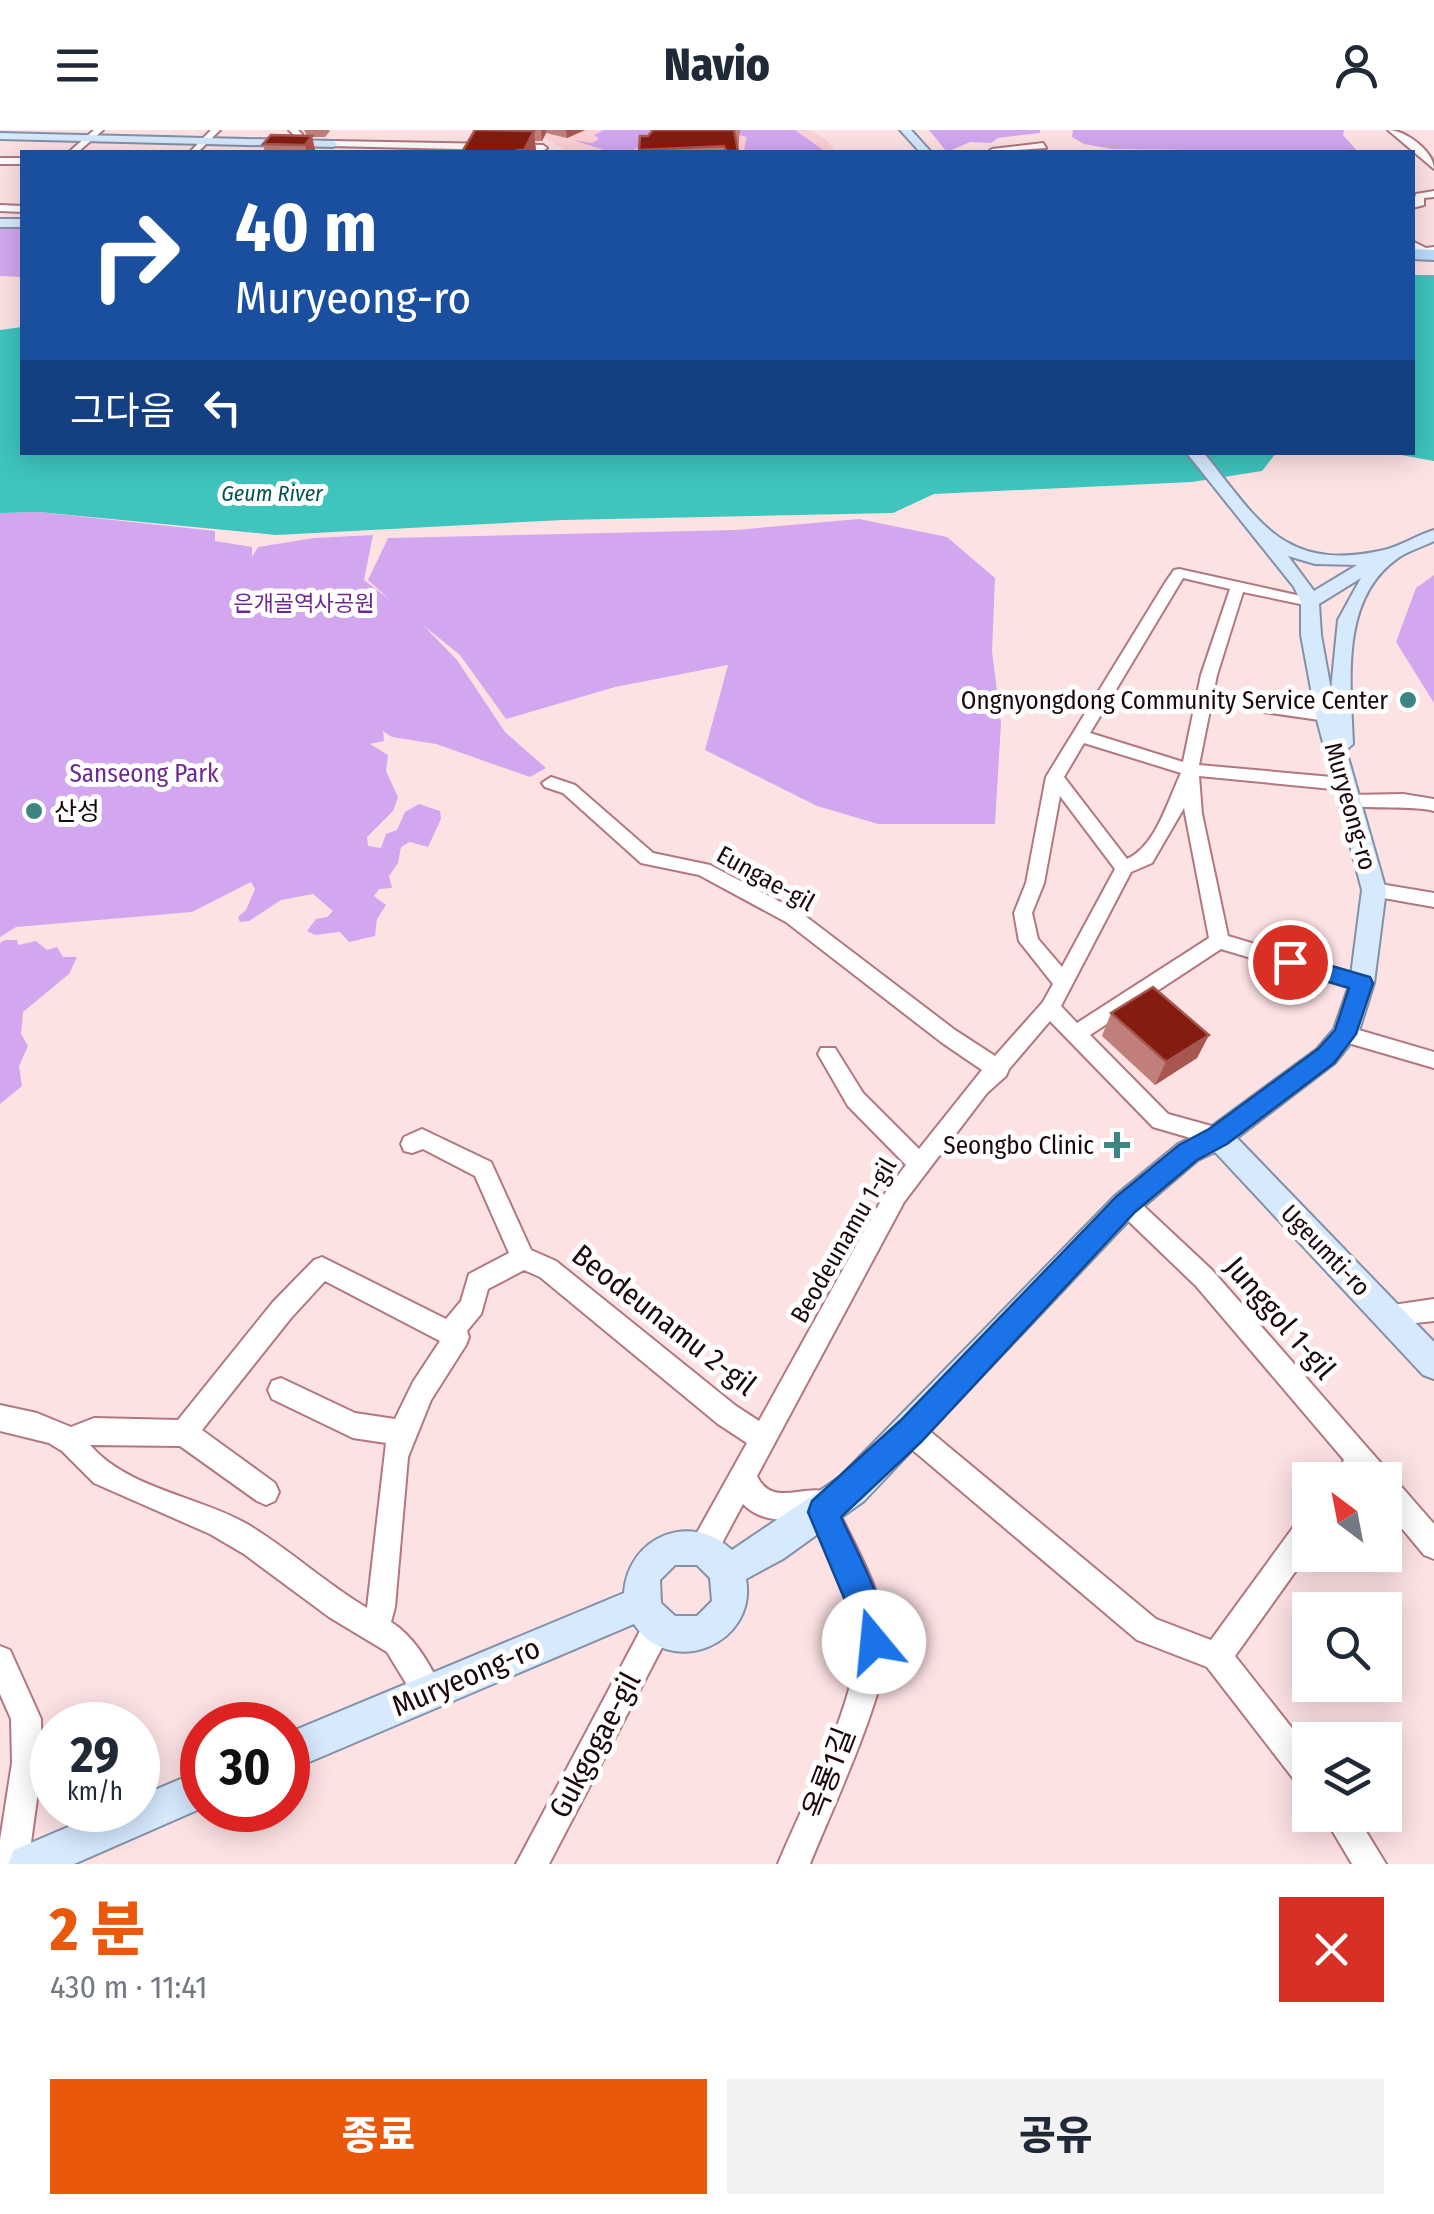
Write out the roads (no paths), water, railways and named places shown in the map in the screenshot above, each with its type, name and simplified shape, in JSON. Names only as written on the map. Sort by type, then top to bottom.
[{"type":"main road","points":[[0,136],[94,134],[206,140],[294,136],[330,148],[346,130]]},
{"type":"main road","points":[[905,130],[924,150]]},
{"type":"main road","points":[[0,157],[26,133]]},
{"type":"main road","name":"Muryeong-ro","points":[[715,1560],[831,1506],[911,1432],[1126,1204],[1188,1152],[1218,1136],[1326,1056],[1345,1034],[1362,983],[1374,890],[1326,716],[1310,602],[1303,586],[1196,455]]},
{"type":"main road","points":[[1256,528],[1297,555],[1325,562],[1391,554]]},
{"type":"main road","points":[[1310,602],[1391,554],[1434,535]]},
{"type":"main road","points":[[1346,792],[1342,666],[1346,620],[1358,590],[1391,554]]},
{"type":"main road","name":"Ugeumti-ro","points":[[1218,1136],[1434,1364]]},
{"type":"main road","points":[[678,1546],[715,1560],[728,1602],[712,1628],[684,1637],[651,1614],[643,1587],[654,1560],[678,1546]]},
{"type":"main road","name":"Muryeong-ro","points":[[310,1743],[428,1693],[651,1614]]},
{"type":"main road","points":[[28,1864],[180,1798]]},
{"type":"street","points":[[196,150],[216,130]]},
{"type":"street","points":[[1392,130],[1427,156],[1434,166]]},
{"type":"street","points":[[524,136],[545,150]]},
{"type":"street","points":[[1009,150],[1043,146]]},
{"type":"street","points":[[330,148],[545,150]]},
{"type":"street","points":[[1415,204],[1421,203],[1419,196],[1434,194]]},
{"type":"street","points":[[1063,983],[1029,942],[1024,912],[1035,883],[1055,778],[1178,573],[1310,602]]},
{"type":"street","points":[[1218,941],[1193,814],[1190,770],[1209,676],[1237,588]]},
{"type":"street","points":[[1270,708],[1326,716]]},
{"type":"street","points":[[1078,735],[1190,770],[1390,802],[1412,797],[1434,804]]},
{"type":"street","name":"Beodeunamu 1-gil","points":[[715,1560],[743,1473],[842,1288],[919,1162],[1050,1008],[1124,868],[1146,858],[1176,806],[1190,770]]},
{"type":"street","points":[[1055,778],[1124,868]]},
{"type":"street","name":"Eungae-gil","points":[[551,783],[570,789],[646,858],[704,870],[793,916],[948,1036],[999,1070]]},
{"type":"street","points":[[1374,890],[1434,900]]},
{"type":"street","points":[[1077,1033],[1218,941],[1362,983]]},
{"type":"street","points":[[1050,1008],[1162,1121],[1218,1136]]},
{"type":"street","points":[[1345,1034],[1434,1060]]},
{"type":"street","points":[[828,1054],[838,1080],[859,1105],[919,1162]]},
{"type":"street","points":[[412,1144],[422,1138],[483,1169],[523,1258],[476,1282],[472,1306],[450,1333]]},
{"type":"street","name":"Junggol 1-gil","points":[[1126,1204],[1204,1278],[1352,1462]]},
{"type":"street","name":"Beodeunamu 2-gil","points":[[523,1258],[548,1268],[712,1403],[762,1437]]},
{"type":"street","points":[[184,1433],[282,1310],[322,1268],[457,1337],[422,1391],[395,1457],[381,1608],[375,1628]]},
{"type":"street","points":[[1388,1314],[1434,1310]]},
{"type":"street","points":[[281,1390],[353,1425],[402,1433]]},
{"type":"street","points":[[0,1418],[12,1416],[70,1440],[77,1453],[100,1473],[232,1531],[268,1553],[348,1615],[398,1642],[428,1693]]},
{"type":"street","points":[[70,1440],[94,1431],[184,1433],[266,1492]]},
{"type":"street","points":[[911,1432],[1147,1630],[1218,1656],[1292,1752]]},
{"type":"street","points":[[743,1473],[746,1489],[758,1503],[780,1508],[831,1506]]},
{"type":"street","name":"옥룡1길","points":[[794,1864],[863,1685],[874,1642],[831,1506]]},
{"type":"street","points":[[1402,1507],[1434,1544]]},
{"type":"street","points":[[1218,1656],[1292,1553]]},
{"type":"street","name":"Gukgogae-gil","points":[[532,1864],[651,1614]]},
{"type":"street","points":[[0,1660],[26,1719],[27,1763],[12,1864]]},
{"type":"street","points":[[1349,1832],[1370,1864]]},
{"type":"water","points":[[1415,275],[1434,275],[1434,461],[1401,455],[1415,455]]},
{"type":"water","name":"Geum River","points":[[20,327],[20,455],[1274,455],[1262,471],[1192,482],[934,494],[893,513],[563,520],[276,535],[39,512],[0,513],[0,330]]},
{"type":"place","name":"Ongnyongdong Community Service Center","points":[[1408,700]]},
{"type":"place","name":"산성","points":[[34,811]]},
{"type":"place","name":"Seongbo Clinic","points":[[1117,1145]]},
{"type":"park label","name":"은개골역사공원","points":[[304,603]]},
{"type":"park label","name":"Sanseong Park","points":[[144,773]]}]
